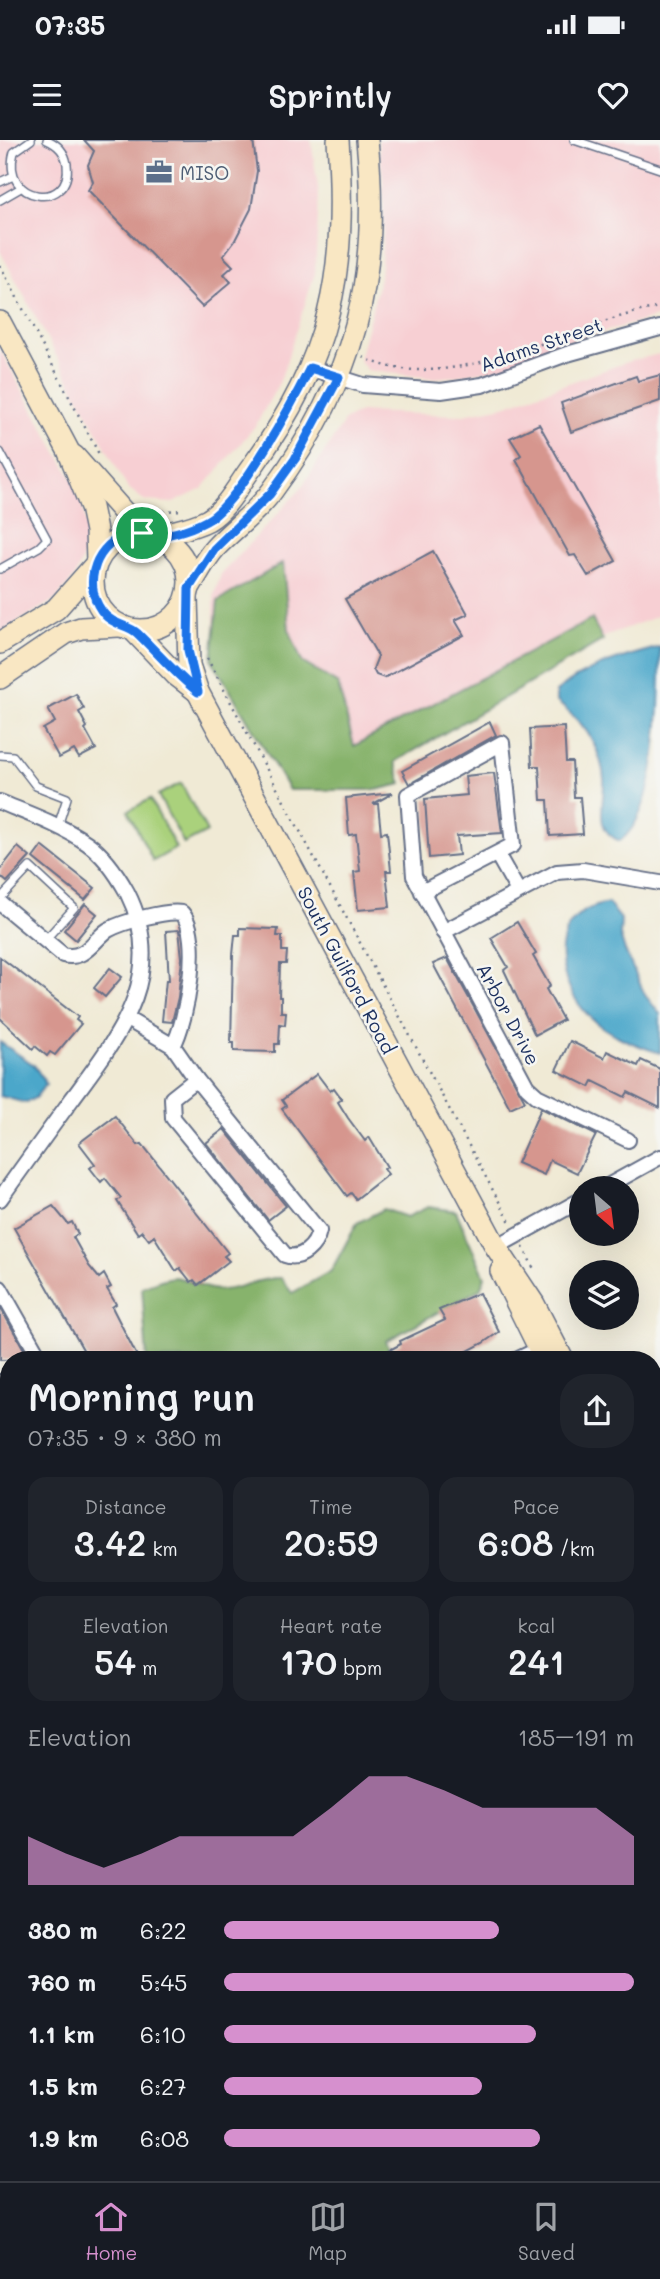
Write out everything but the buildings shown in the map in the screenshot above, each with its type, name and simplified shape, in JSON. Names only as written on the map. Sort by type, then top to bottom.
[{"type":"main road","points":[[0,643],[56,609],[116,540],[199,524],[221,510],[282,421],[323,337],[339,267],[342,216],[338,140]]},
{"type":"main road","points":[[0,678],[66,632],[152,629],[170,621],[214,549],[245,522],[295,459],[339,377],[362,307],[371,252],[373,218],[367,140]]},
{"type":"main road","points":[[0,322],[68,450],[91,507],[96,531],[94,595],[104,613],[126,628]]},
{"type":"main road","points":[[68,450],[150,535],[180,553],[188,570],[188,593]]},
{"type":"main road","name":"South Guilford Road","points":[[188,593],[189,665],[198,692],[496,1247],[501,1271],[549,1351]]},
{"type":"main road","name":"South Guilford Road","points":[[126,628],[198,692]]},
{"type":"street","name":"Adams Street","points":[[310,368],[363,385],[441,391],[482,385],[567,354],[660,328]]},
{"type":"street","name":"Arbor Drive","points":[[497,854],[513,845],[502,743],[408,795],[414,876],[529,1091],[628,1140]]},
{"type":"street","points":[[0,802],[58,827],[88,844],[103,857],[119,876],[139,920],[142,949],[141,980],[127,1019],[0,1199]]},
{"type":"street","points":[[422,892],[497,854],[518,891]]},
{"type":"street","points":[[443,932],[542,878],[571,870],[660,883]]},
{"type":"street","points":[[0,901],[63,955],[77,956],[113,928],[139,920],[178,912],[187,918],[191,974],[189,995],[183,1028],[173,1046]]},
{"type":"street","points":[[127,1019],[173,1046],[196,1079],[319,1231],[316,1242],[302,1254],[285,1255],[173,1118],[172,1098],[196,1079]]},
{"type":"street","points":[[626,1176],[660,1157]]},
{"type":"street","points":[[496,1247],[569,1207]]},
{"type":"street","points":[[0,1287],[36,1351]]},
{"type":"lane","points":[[31,140],[14,152],[9,165],[11,177],[19,189],[41,197],[56,191],[62,184],[68,166],[61,149],[47,140]]},
{"type":"lane","points":[[574,140],[660,169]]},
{"type":"lane","points":[[0,182],[11,177]]},
{"type":"lane","points":[[0,200],[19,189]]},
{"type":"lane","points":[[0,452],[47,539],[40,547],[0,569]]},
{"type":"lane","points":[[0,755],[13,756],[36,786],[67,798],[58,827]]},
{"type":"lane","points":[[0,901],[30,867],[74,908],[45,940]]},
{"type":"path","points":[[0,265],[105,466]]},
{"type":"path","points":[[363,356],[392,367],[445,369],[500,358],[635,311],[660,307]]},
{"type":"path","points":[[146,512],[181,510]]},
{"type":"path","points":[[204,651],[517,1236]]},
{"type":"shaded area","points":[[0,140],[311,140],[319,195],[315,273],[280,381],[256,425],[202,489],[173,503],[145,501],[127,487],[0,251]]},
{"type":"shaded area","points":[[378,140],[660,140],[660,316],[566,342],[502,368],[431,378],[367,370],[359,360],[380,278],[384,221],[383,179]]},
{"type":"shaded area","points":[[0,350],[80,493],[89,543],[75,576],[56,599],[0,632]]},
{"type":"shaded area","points":[[660,354],[660,615],[532,666],[293,783],[214,655],[214,595],[221,574],[300,490],[345,420],[360,412],[459,415],[504,406],[630,361]]},
{"type":"green space","points":[[283,563],[289,629],[302,662],[338,684],[354,746],[592,619],[603,640],[395,762],[402,784],[376,790],[289,790],[212,660],[218,601]]},
{"type":"green space","points":[[181,783],[207,832],[184,844],[158,795]]},
{"type":"green space","points":[[150,799],[176,848],[153,861],[128,811]]},
{"type":"green space","points":[[428,1207],[456,1211],[485,1277],[480,1289],[386,1341],[390,1351],[146,1351],[142,1287],[174,1277],[209,1289],[222,1290],[281,1278],[292,1293],[331,1271],[357,1223],[384,1209],[407,1217]]},
{"type":"water","points":[[660,647],[658,725],[650,781],[643,806],[633,826],[620,841],[611,836],[603,823],[604,779],[595,746],[581,724],[556,701],[556,692],[592,669]]},
{"type":"water","points":[[608,903],[621,919],[620,935],[625,951],[645,995],[660,1014],[660,1053],[630,1042],[601,1026],[585,1012],[567,981],[562,964],[562,947],[566,932],[575,919],[588,909]]},
{"type":"water","points":[[0,1042],[34,1065],[46,1084],[35,1098],[25,1103],[0,1096]]},
{"type":"place","name":"MISO","points":[[159,172]]},
{"type":"route","points":[[310,368],[339,377],[295,459],[270,494],[245,522],[214,549],[189,588],[189,665],[198,692],[176,675],[133,630],[111,620],[98,605],[94,595],[92,575],[102,553],[124,536],[142,533],[158,536],[199,524],[221,510],[260,456],[310,368]]}]
